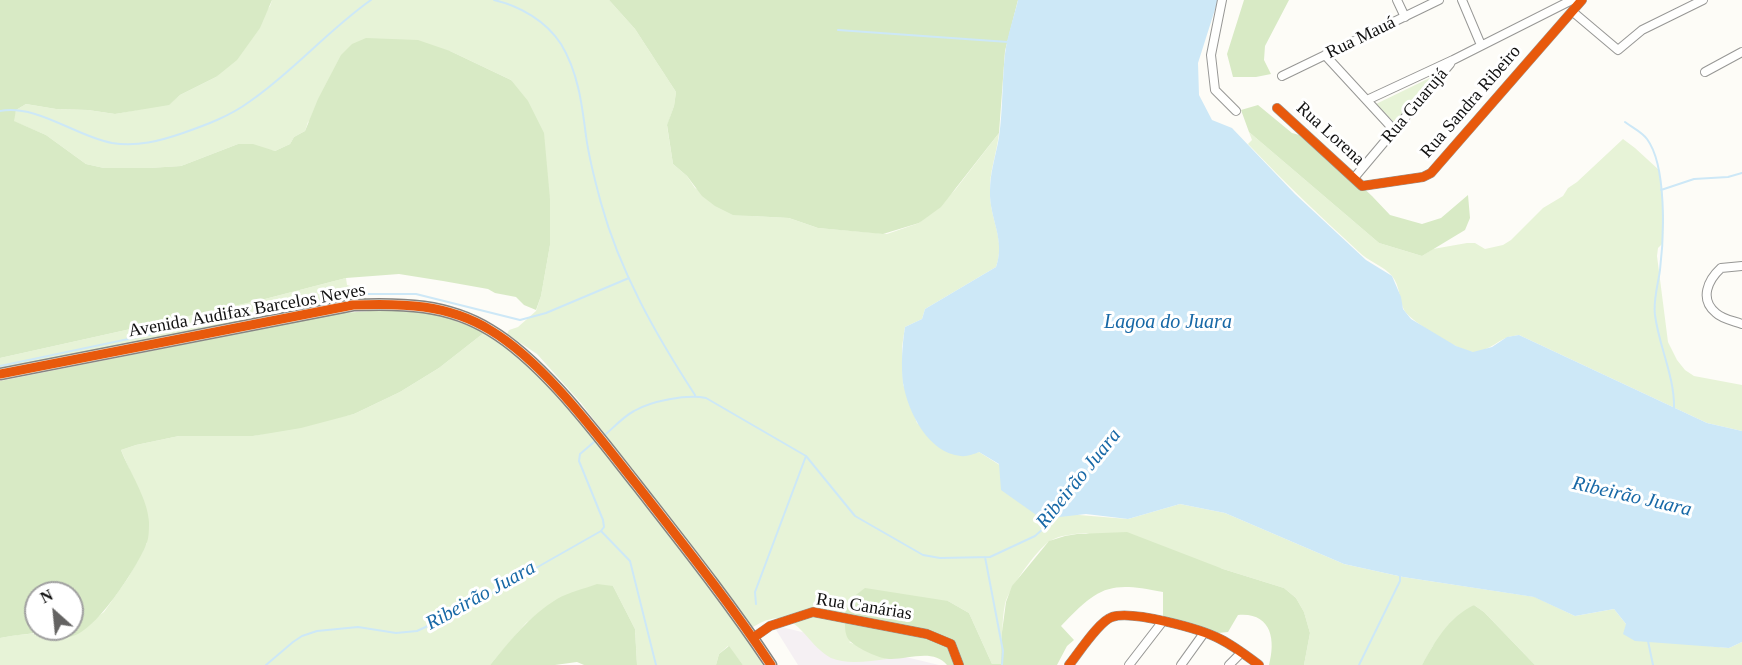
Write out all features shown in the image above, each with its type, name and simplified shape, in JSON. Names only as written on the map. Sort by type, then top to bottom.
[{"type":"main road","name":"Avenida Audifax Barcelos Neves","points":[[0,374],[353,305],[419,306],[457,314],[490,329],[551,381],[611,452],[753,638],[771,665]]},
{"type":"street","points":[[1222,0],[1211,55],[1215,90],[1236,111]]},
{"type":"street","points":[[1397,0],[1405,17]]},
{"type":"street","name":"Rua Mauá","points":[[1282,76],[1439,0]]},
{"type":"street","points":[[1462,0],[1481,45]]},
{"type":"street","points":[[1367,100],[1572,0]]},
{"type":"street","name":"Rua Sandra Ribeiro","points":[[1362,186],[1423,177],[1431,173],[1582,0]]},
{"type":"street","points":[[1573,12],[1618,50],[1642,30],[1703,0]]},
{"type":"street","points":[[1705,72],[1742,52]]},
{"type":"street","points":[[1325,55],[1395,131]]},
{"type":"street","name":"Rua Guarujá","points":[[1354,178],[1453,60]]},
{"type":"street","name":"Rua Lorena","points":[[1277,108],[1362,186]]},
{"type":"street","points":[[1742,266],[1721,268],[1710,282],[1706,293],[1709,304],[1716,314],[1742,324]]},
{"type":"street","name":"Rua Canárias","points":[[753,638],[770,626],[813,612],[927,634],[951,644],[959,665]]},
{"type":"street","points":[[1069,665],[1102,624],[1111,617],[1127,615],[1163,621],[1221,639],[1259,665]]},
{"type":"street","points":[[1129,665],[1163,621]]},
{"type":"street","points":[[1181,665],[1204,633]]},
{"type":"street","points":[[1229,665],[1241,653]]},
{"type":"shaded area","points":[[773,625],[939,665],[798,665]]},
{"type":"green space","points":[[0,0],[272,0],[260,28],[237,60],[216,77],[180,95],[169,105],[115,114],[26,104],[16,110],[14,121],[46,135],[86,164],[104,168],[181,166],[238,144],[253,144],[275,151],[290,144],[294,137],[305,131],[318,99],[341,55],[352,44],[366,38],[418,40],[450,51],[511,80],[528,101],[544,133],[550,199],[550,245],[541,296],[536,310],[524,305],[516,297],[495,293],[488,289],[443,281],[399,274],[346,278],[261,300],[0,358]]},
{"type":"green space","points":[[272,0],[609,0],[635,29],[676,92],[667,126],[673,164],[687,176],[695,188],[752,216],[789,218],[818,228],[887,234],[919,223],[955,190],[999,133],[990,185],[999,248],[996,267],[925,309],[922,319],[905,327],[902,347],[903,384],[917,423],[962,456],[979,452],[1079,515],[1128,519],[1180,504],[1225,513],[1344,564],[1403,577],[1535,597],[1575,616],[1614,609],[1626,624],[1687,644],[1729,648],[1742,642],[1742,665],[1535,665],[1484,612],[1474,605],[1433,646],[1422,665],[1304,665],[1310,633],[1304,612],[1296,598],[1284,588],[1223,569],[1086,533],[1063,536],[1044,545],[1017,580],[1005,604],[1001,664],[992,664],[969,613],[948,601],[849,642],[887,659],[851,662],[831,658],[797,626],[779,618],[753,627],[581,403],[537,354],[507,334],[509,330],[518,327],[536,311],[550,245],[550,199],[511,80],[450,51],[308,122],[305,131],[294,137],[290,144],[275,151],[238,144],[181,166],[104,168],[86,164],[46,135],[13,121],[16,110],[26,104],[115,114],[169,104],[180,95],[216,77],[270,6]]},
{"type":"green space","points":[[609,0],[1018,0],[1005,51],[999,133],[941,207],[919,223],[883,234],[818,228],[789,218],[733,215],[702,196],[687,176],[673,164],[667,125],[676,92],[635,29]]},
{"type":"green space","points":[[1244,0],[1289,0],[1265,46],[1264,60],[1271,74],[1256,77],[1233,77],[1227,54]]},
{"type":"green space","points":[[1444,71],[1395,123],[1376,104]]},
{"type":"green space","points":[[1258,105],[1292,133],[1310,138],[1390,215],[1422,224],[1441,218],[1468,195],[1470,218],[1465,230],[1422,256],[1379,243],[1249,132],[1241,110]]},
{"type":"green space","points":[[1249,132],[1379,243],[1422,256],[1433,249],[1467,243],[1475,243],[1485,249],[1503,245],[1543,208],[1563,196],[1568,188],[1623,139],[1659,170],[1664,217],[1663,243],[1658,248],[1657,256],[1668,342],[1677,360],[1694,376],[1742,385],[1742,431],[1707,423],[1519,335],[1508,337],[1482,351],[1473,352],[1457,347],[1436,335],[1404,310],[1397,284],[1389,272],[1359,252],[1248,144],[1252,140]]},
{"type":"green space","points":[[346,278],[347,285],[365,290],[366,299],[0,370],[0,358],[261,300]]},
{"type":"green space","points":[[411,308],[445,317],[485,332],[439,368],[400,392],[354,414],[301,428],[253,436],[179,436],[121,450],[142,495],[149,522],[147,543],[124,584],[102,613],[84,630],[84,581],[24,581],[24,634],[0,638],[0,381],[343,313]]},
{"type":"green space","points":[[485,332],[530,361],[574,409],[741,621],[763,665],[743,665],[728,646],[719,654],[716,665],[637,665],[635,629],[613,586],[546,608],[526,623],[490,665],[0,665],[0,638],[24,635],[24,641],[84,641],[84,626],[104,612],[128,578],[147,543],[143,501],[121,450],[179,436],[253,436],[354,414],[400,392],[439,368]]},
{"type":"green space","points":[[1127,532],[1223,569],[1284,588],[1296,598],[1304,612],[1310,633],[1304,665],[1269,665],[1271,637],[1264,623],[1258,618],[1238,615],[1228,632],[1218,633],[1163,620],[1163,592],[1130,587],[1117,587],[1096,595],[1085,602],[1061,626],[1074,640],[1067,646],[1057,665],[947,665],[935,657],[927,656],[889,659],[864,650],[851,642],[847,636],[846,607],[865,588],[948,601],[969,613],[992,664],[1001,664],[1006,602],[1012,586],[1049,541],[1077,534]]},
{"type":"green space","points":[[597,584],[613,586],[635,629],[637,665],[584,665],[577,662],[555,665],[490,665],[521,629],[547,605],[566,594]]},
{"type":"green space","points":[[1474,605],[1484,612],[1535,665],[1422,665],[1450,623]]},
{"type":"green space","points":[[729,646],[743,665],[716,665],[719,654]]},
{"type":"water","name":"Lagoa do Juara","points":[[1018,0],[1218,0],[1198,63],[1199,95],[1212,120],[1232,128],[1295,194],[1366,260],[1392,276],[1401,297],[1403,309],[1411,319],[1456,346],[1473,352],[1492,347],[1507,337],[1519,335],[1707,423],[1742,431],[1742,642],[1729,648],[1635,641],[1623,634],[1626,624],[1614,609],[1575,616],[1534,597],[1403,577],[1344,564],[1225,513],[1180,504],[1128,519],[1086,514],[1042,519],[1001,490],[999,464],[979,452],[963,456],[949,453],[929,439],[915,418],[903,383],[902,355],[905,327],[922,319],[925,309],[996,267],[999,248],[990,201],[990,184],[1000,127],[1006,47]]},
{"type":"waterway","points":[[0,111],[28,112],[112,143],[139,144],[183,133],[242,107],[280,78],[371,0]]},
{"type":"waterway","points":[[494,0],[523,10],[548,28],[567,55],[578,89],[597,186],[618,254],[653,326],[695,395]]},
{"type":"waterway","points":[[838,30],[1008,42]]},
{"type":"waterway","points":[[1625,122],[1647,139],[1658,166],[1663,221],[1655,309],[1657,327],[1672,385],[1674,409]]},
{"type":"waterway","points":[[1661,190],[1694,179],[1728,177],[1742,173]]},
{"type":"waterway","points":[[0,366],[200,324],[359,294],[416,294],[520,320],[546,313],[629,278]]},
{"type":"waterway","name":"Ribeirão Juara","points":[[605,435],[622,419],[641,407],[669,399],[706,398],[806,456],[855,516],[923,555],[940,558],[990,557],[1035,536],[1044,528],[1049,518]]},
{"type":"waterway","name":"Ribeirão Juara","points":[[266,665],[293,642],[317,631],[358,627],[396,633],[417,631],[462,610],[601,531],[604,527],[603,520],[579,461],[580,454],[594,442]]},
{"type":"waterway","points":[[756,604],[755,592],[806,456]]},
{"type":"waterway","points":[[601,531],[630,561],[656,665]]},
{"type":"waterway","points":[[985,557],[1003,651],[1002,665]]},
{"type":"waterway","points":[[1359,665],[1400,581],[1400,574]]},
{"type":"waterway","points":[[1648,641],[1653,665]]},
{"type":"cycle path","points":[[1277,108],[1362,186],[1423,177],[1431,173],[1582,0]]},
{"type":"cycle path","points":[[0,374],[353,305],[389,304],[424,307],[474,321],[510,344],[550,380],[569,401],[689,552],[771,665]]},
{"type":"cycle path","points":[[753,638],[770,626],[813,612],[927,634],[951,644],[959,665]]},
{"type":"cycle path","points":[[1069,665],[1101,625],[1112,617],[1122,616],[1150,618],[1211,635],[1259,665]]}]
